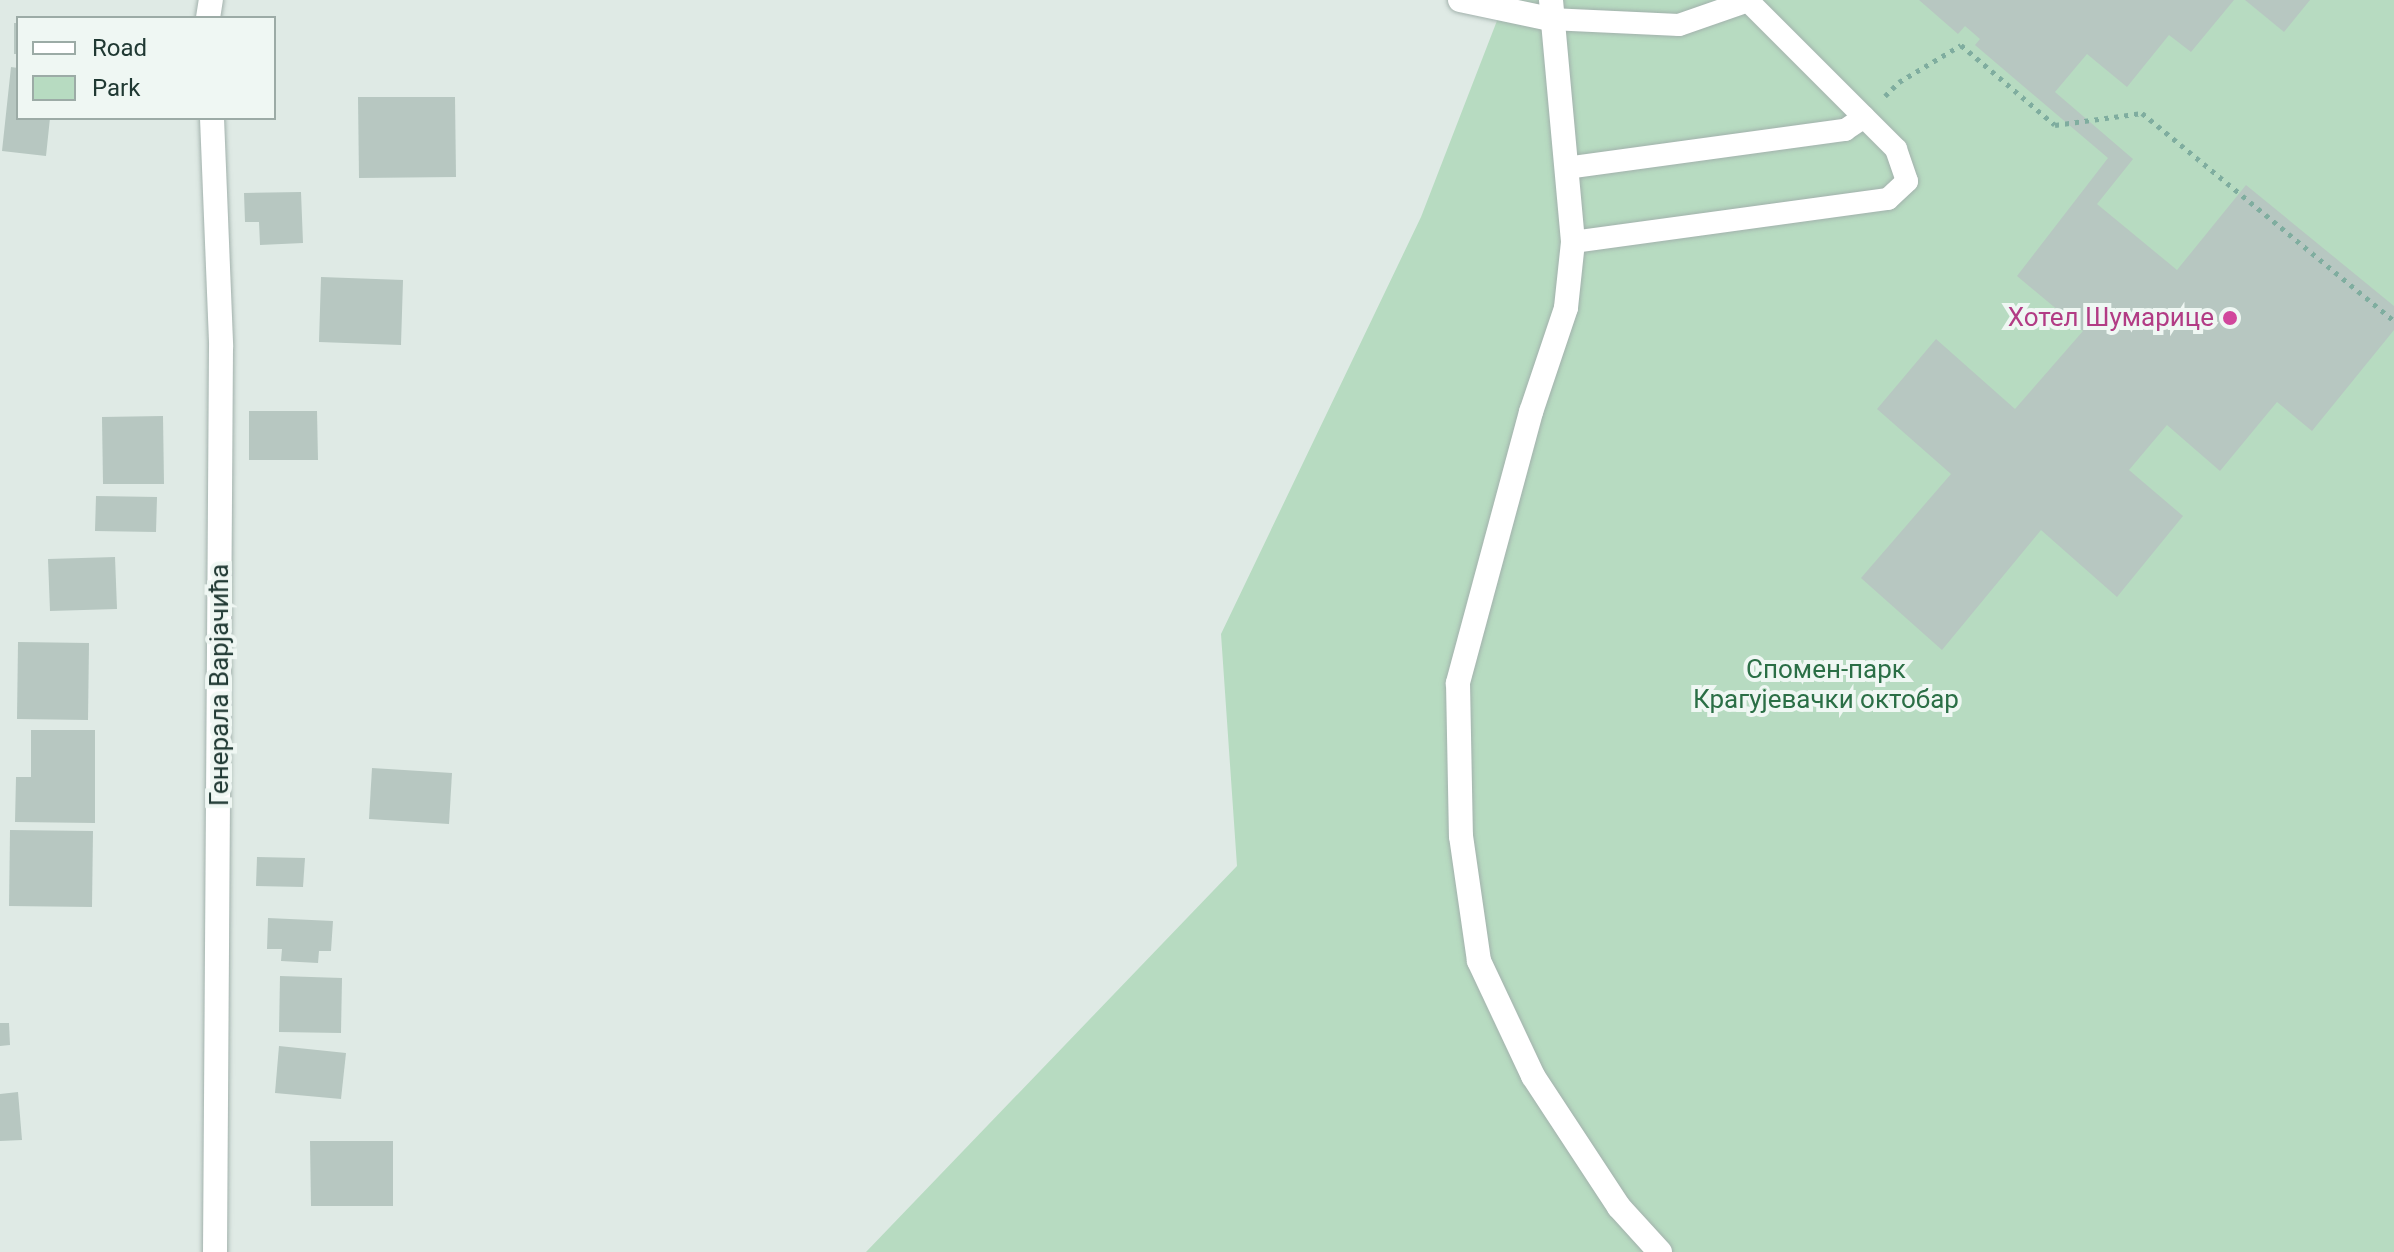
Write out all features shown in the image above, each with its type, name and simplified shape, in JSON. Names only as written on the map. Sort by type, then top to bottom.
[{"type":"street","points":[[1460,0],[1551,10],[1573,242],[1566,308],[1531,412],[1458,683],[1461,836],[1479,961],[1526,1061],[1619,1207],[1660,1252]]},
{"type":"street","name":"Генерала Варјачића","points":[[212,120],[221,347],[215,1252]]},
{"type":"lane","points":[[1551,10],[1679,25],[1747,1],[1864,117],[1904,165],[1907,181],[1888,199],[1573,242]]},
{"type":"lane","points":[[1566,168],[1845,130],[1864,117]]},
{"type":"path","points":[[1864,117],[1899,82],[1961,45],[2055,125],[2142,113],[2394,321]]},
{"type":"green space","name":"Спомен-парк Крагујевачки октобар","points":[[1505,0],[2394,0],[2394,1252],[866,1252],[1237,866],[1221,634],[1421,217]]},
{"type":"building","name":"Хотел Шумарице","points":[[1919,0],[2234,0],[2191,52],[2169,35],[2127,87],[2087,54],[2055,92],[2133,159],[2097,204],[2177,270],[2246,185],[2394,306],[2394,330],[2312,431],[2277,402],[2220,471],[2167,425],[2129,470],[2183,516],[2117,597],[2041,530],[1942,650],[1861,578],[1951,474],[1877,409],[1936,339],[2015,409],[2083,331],[2017,276],[2108,158],[1975,45],[1980,39],[1965,26],[1958,34]]},
{"type":"building","points":[[2245,0],[2310,0],[2284,32]]},
{"type":"building","points":[[14,23],[16,23],[16,54]]},
{"type":"building","points":[[11,67],[16,68],[16,120],[50,120],[46,156],[2,151]]},
{"type":"building","points":[[358,97],[455,97],[456,177],[359,178]]},
{"type":"building","points":[[301,192],[303,243],[260,245],[259,222],[245,222],[244,193]]},
{"type":"building","points":[[321,277],[403,280],[401,345],[319,342]]},
{"type":"building","points":[[249,411],[317,411],[318,460],[249,460]]},
{"type":"building","points":[[163,416],[164,484],[103,484],[102,417]]},
{"type":"building","points":[[96,496],[157,497],[156,532],[95,531]]},
{"type":"building","points":[[115,557],[117,609],[50,611],[48,559]]},
{"type":"building","points":[[18,642],[89,643],[88,720],[17,719]]},
{"type":"building","points":[[31,730],[95,730],[95,823],[15,822],[16,777],[31,777]]},
{"type":"building","points":[[372,768],[452,773],[449,824],[369,819]]},
{"type":"building","points":[[10,830],[93,831],[92,907],[9,906]]},
{"type":"building","points":[[257,857],[305,858],[303,887],[256,886]]},
{"type":"building","points":[[268,918],[333,921],[331,951],[319,951],[318,963],[281,961],[282,949],[267,949]]},
{"type":"building","points":[[280,976],[342,978],[341,1033],[279,1032]]},
{"type":"building","points":[[0,1023],[9,1023],[10,1045],[0,1046]]},
{"type":"building","points":[[279,1046],[346,1053],[341,1099],[275,1093]]},
{"type":"building","points":[[18,1092],[22,1140],[0,1141],[0,1094]]},
{"type":"building","points":[[310,1141],[393,1141],[393,1206],[311,1206]]},
{"type":"place","name":"Хотел Шумарице","points":[[2230,318]]}]
